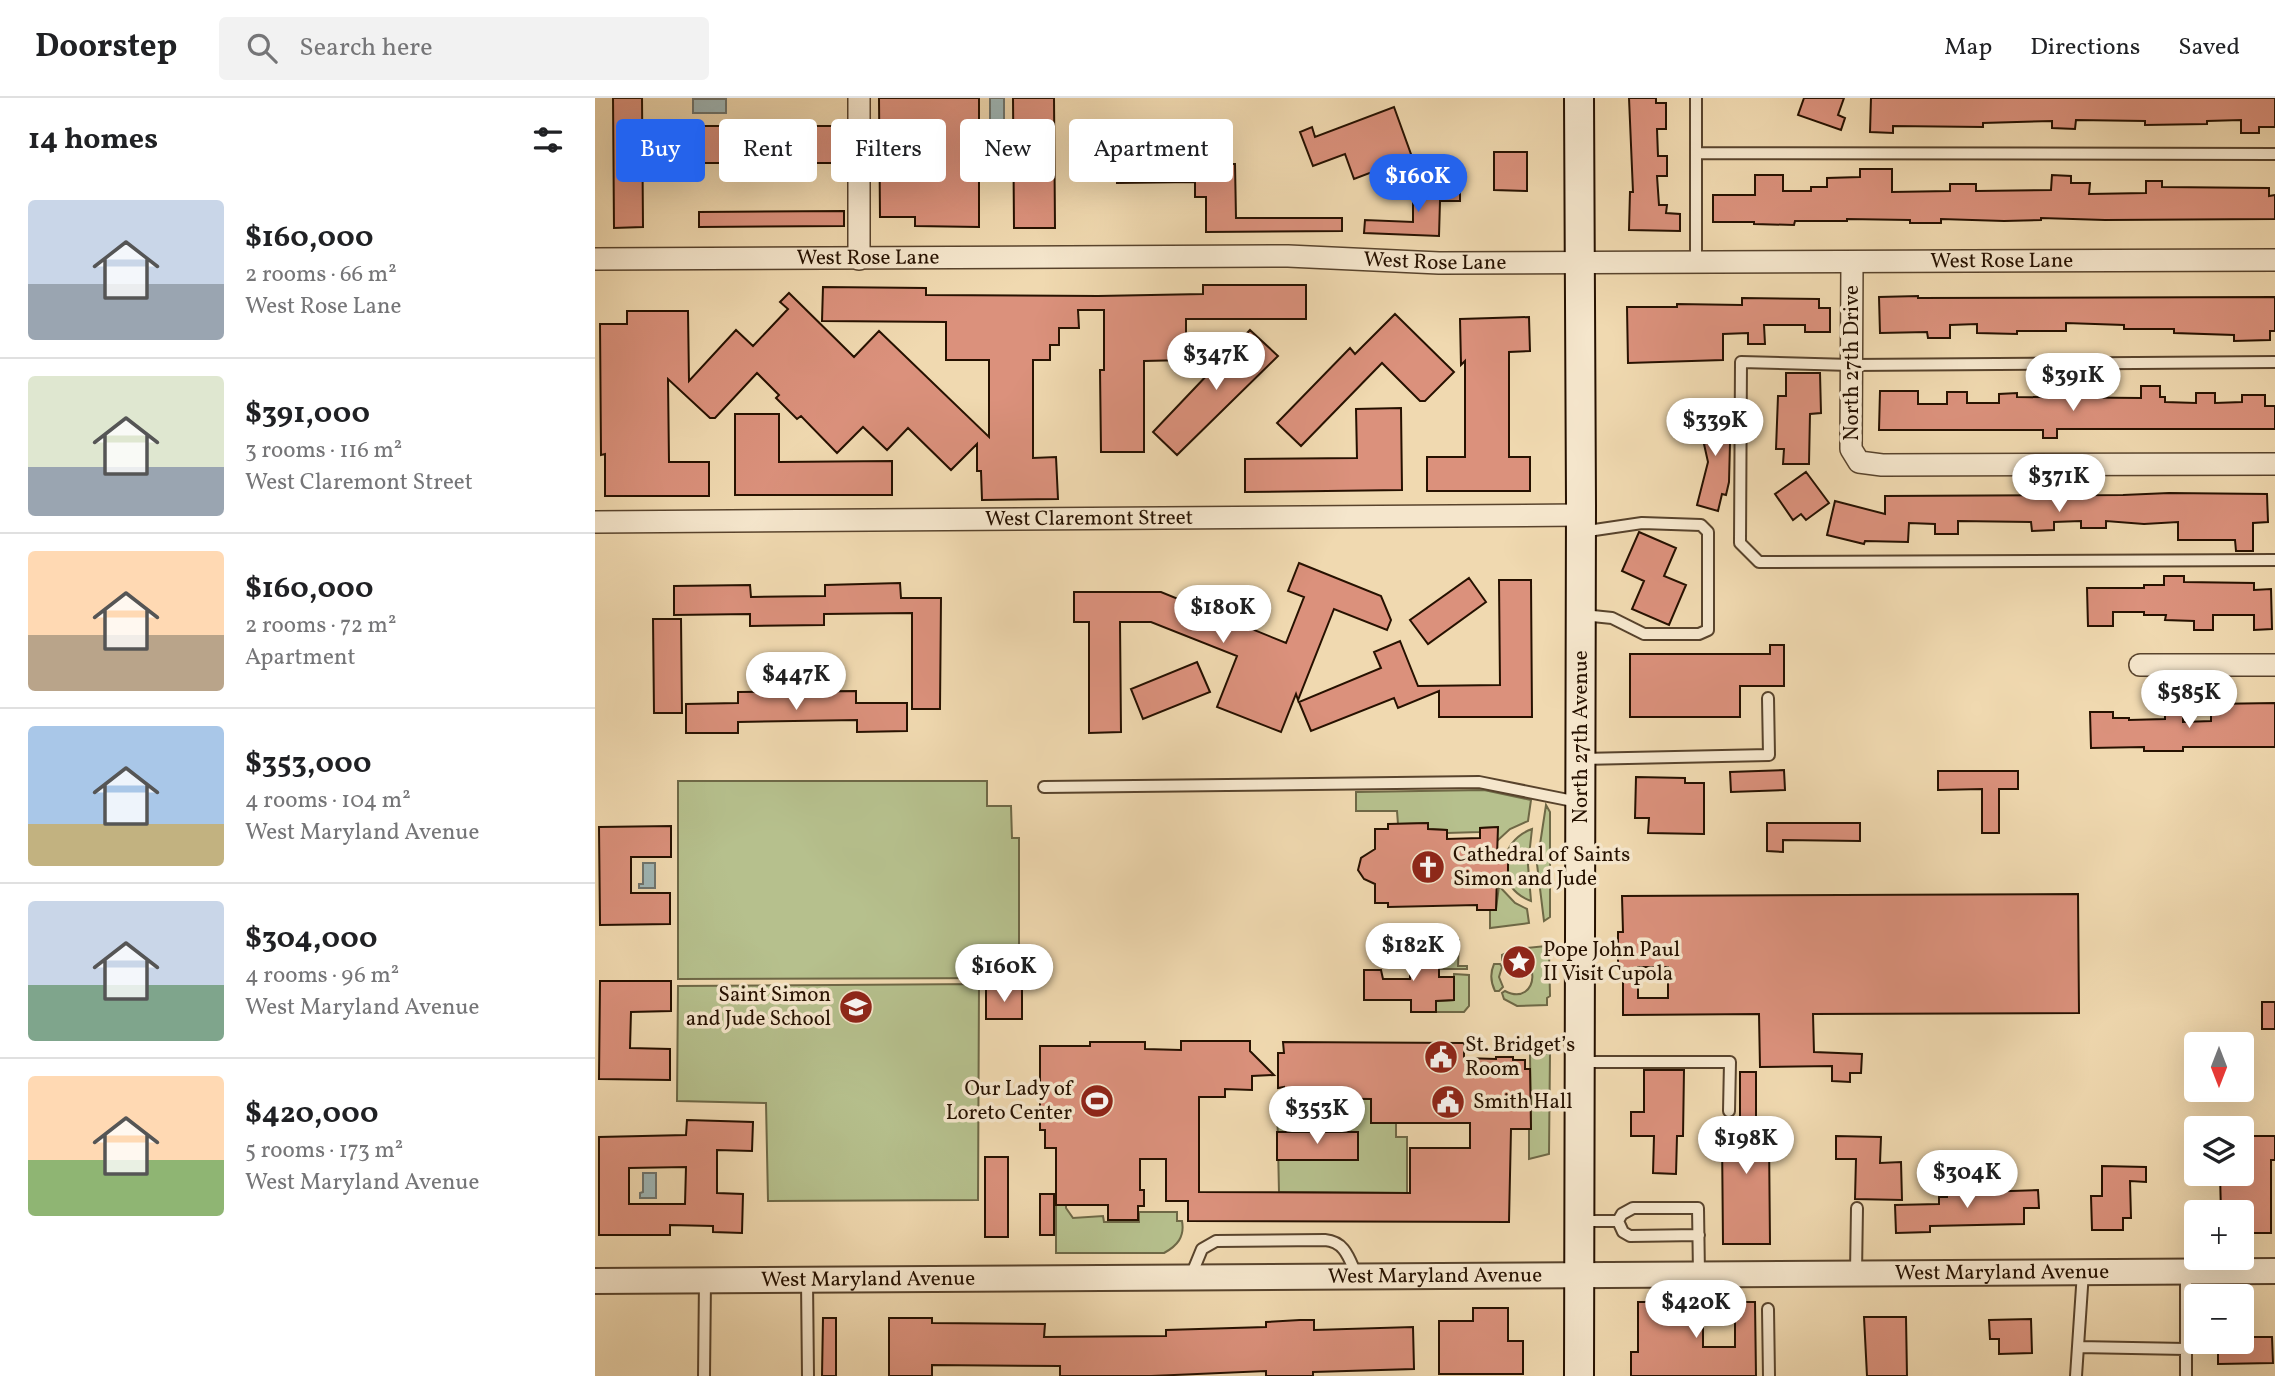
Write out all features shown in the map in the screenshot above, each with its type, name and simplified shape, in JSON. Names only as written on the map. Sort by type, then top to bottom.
[{"type":"main road","name":"North 27th Avenue","points":[[1579,98],[1579,1376]]},
{"type":"street","points":[[859,98],[859,259]]},
{"type":"street","name":"West Rose Lane","points":[[595,259],[1288,256],[1439,263],[2275,260]]},
{"type":"street","name":"North 27th Drive","points":[[1852,262],[1851,449],[1859,462],[1882,466],[2275,464]]},
{"type":"street","name":"West Claremont Street","points":[[595,522],[1581,523]]},
{"type":"street","points":[[2140,665],[2275,665]]},
{"type":"street","name":"West Maryland Avenue","points":[[595,1281],[2275,1271]]},
{"type":"lane","points":[[1696,98],[1696,262]]},
{"type":"lane","points":[[1697,153],[2275,154]]},
{"type":"lane","points":[[2275,362],[1851,365],[1741,362],[1740,543],[1759,562],[2275,560]]},
{"type":"lane","points":[[1581,523],[1701,525],[1708,532],[1708,630],[1699,634],[1644,634],[1612,618],[1581,615]]},
{"type":"lane","points":[[1581,759],[1769,755],[1768,698]]},
{"type":"lane","points":[[1044,787],[1479,782],[1581,803]]},
{"type":"lane","points":[[1580,1062],[1730,1062],[1729,1111]]},
{"type":"lane","points":[[1618,1221],[1622,1214],[1633,1208],[1698,1208],[1699,1274]]},
{"type":"lane","points":[[1856,1273],[1857,1208]]},
{"type":"lane","points":[[1580,1220],[1618,1221]]},
{"type":"lane","points":[[1618,1221],[1623,1232],[1630,1236],[1699,1235]]},
{"type":"lane","points":[[1190,1278],[1202,1249],[1216,1241],[1325,1240],[1339,1243],[1345,1248],[1357,1276]]},
{"type":"lane","points":[[2075,1376],[2083,1272]]},
{"type":"lane","points":[[2186,1272],[2186,1284]]},
{"type":"lane","points":[[704,1376],[705,1281]]},
{"type":"lane","points":[[807,1281],[808,1376]]},
{"type":"lane","points":[[1768,1309],[1769,1376]]},
{"type":"lane","points":[[2078,1347],[2184,1349]]},
{"type":"lane","points":[[2186,1354],[2186,1376]]},
{"type":"green space","points":[[678,781],[987,781],[987,806],[1011,806],[1012,838],[1019,838],[1019,978],[678,979]]},
{"type":"green space","points":[[1484,790],[1531,800],[1528,821],[1510,829],[1497,841],[1497,827],[1480,828],[1480,832],[1447,833],[1447,830],[1428,829],[1427,823],[1398,824],[1397,811],[1356,811],[1356,792]]},
{"type":"green space","points":[[1546,805],[1550,812],[1550,917],[1544,921],[1537,864]]},
{"type":"green space","points":[[1532,829],[1528,865],[1531,901],[1519,895],[1511,886],[1505,865],[1506,854],[1512,844],[1520,835]]},
{"type":"green space","points":[[1499,886],[1515,903],[1527,909],[1529,923],[1490,928],[1490,910],[1496,909]]},
{"type":"green space","points":[[1459,940],[1458,966],[1467,966],[1467,969],[1439,969],[1439,942]]},
{"type":"green space","points":[[1546,946],[1549,951],[1550,996],[1547,998],[1547,1005],[1517,1006],[1504,999],[1502,993],[1505,991],[1517,994],[1525,992],[1532,977],[1531,969],[1526,963],[1517,960],[1505,964],[1502,955],[1516,949]]},
{"type":"green space","points":[[1494,964],[1500,964],[1502,967],[1499,977],[1503,987],[1499,991],[1495,991],[1491,980]]},
{"type":"green space","points":[[1454,974],[1469,975],[1469,1006],[1464,1012],[1436,1012],[1436,1001],[1454,1000]]},
{"type":"green space","points":[[979,984],[978,1200],[768,1201],[766,1103],[677,1101],[678,986]]},
{"type":"green space","points":[[1550,1053],[1549,1154],[1529,1159],[1530,1054]]},
{"type":"green space","points":[[1277,1098],[1371,1099],[1396,1123],[1396,1137],[1407,1137],[1407,1193],[1279,1192]]},
{"type":"green space","points":[[1056,1200],[1066,1200],[1066,1208],[1073,1218],[1103,1216],[1104,1222],[1139,1222],[1139,1212],[1177,1212],[1177,1221],[1182,1221],[1183,1227],[1181,1236],[1173,1247],[1164,1253],[1056,1253]]},
{"type":"water","points":[[990,98],[1004,98],[1004,119],[990,119]]},
{"type":"water","points":[[693,99],[726,99],[726,113],[693,113]]},
{"type":"water","points":[[643,863],[655,863],[655,888],[639,888],[639,884],[643,884]]},
{"type":"water","points":[[643,1173],[656,1173],[656,1198],[640,1198],[640,1193],[643,1192]]},
{"type":"building","points":[[613,98],[642,98],[642,119],[616,119],[616,182],[643,182],[643,227],[614,228]]},
{"type":"building","points":[[879,98],[979,98],[979,119],[960,119],[960,182],[979,182],[979,227],[915,226],[915,217],[880,217],[880,182],[946,182],[946,119],[879,119]]},
{"type":"building","points":[[1013,98],[1054,98],[1054,119],[1013,119]]},
{"type":"building","points":[[1629,98],[1656,98],[1656,103],[1666,103],[1666,129],[1657,129],[1658,156],[1667,156],[1667,176],[1657,176],[1659,205],[1667,205],[1666,213],[1680,214],[1680,231],[1629,230],[1630,192],[1633,192]]},
{"type":"building","points":[[1804,98],[1844,98],[1838,115],[1845,118],[1841,130],[1798,115]]},
{"type":"building","points":[[1871,98],[2275,98],[2275,127],[2259,127],[2259,133],[2241,133],[2241,120],[2207,121],[2207,124],[2145,125],[2145,121],[2076,120],[2075,129],[2052,128],[2052,121],[1983,123],[1983,127],[1893,126],[1893,133],[1870,132]]},
{"type":"building","points":[[1394,107],[1412,157],[1354,179],[1345,154],[1313,166],[1300,132],[1312,127],[1315,137]]},
{"type":"building","points":[[705,126],[719,126],[719,163],[705,163]]},
{"type":"building","points":[[817,126],[831,126],[831,163],[817,163]]},
{"type":"building","points":[[1494,152],[1527,152],[1527,191],[1494,190]]},
{"type":"building","points":[[1235,164],[1236,218],[1342,218],[1342,231],[1206,232],[1206,197],[1195,197],[1195,182],[1233,182]]},
{"type":"building","points":[[1860,169],[1892,169],[1892,192],[1950,191],[1950,184],[1976,184],[1976,191],[2051,190],[2052,175],[2071,176],[2071,183],[2090,183],[2089,194],[2146,193],[2146,181],[2162,181],[2162,187],[2269,188],[2269,196],[2275,195],[2275,219],[1941,219],[1941,223],[1910,223],[1910,220],[1847,219],[1795,221],[1794,225],[1713,222],[1713,195],[1755,195],[1755,175],[1783,175],[1783,191],[1811,191],[1811,187],[1827,187],[1827,178],[1860,177]]},
{"type":"building","points":[[1014,182],[1055,182],[1055,228],[1014,228]]},
{"type":"building","points":[[1117,182],[1195,182],[1117,183]]},
{"type":"building","points":[[1413,188],[1460,189],[1460,201],[1440,201],[1439,236],[1364,233],[1365,220],[1413,222]]},
{"type":"building","points":[[844,211],[844,226],[699,227],[699,212]]},
{"type":"building","points":[[1203,285],[1306,285],[1306,319],[1186,319],[1186,360],[1144,361],[1144,452],[1101,452],[1100,370],[1104,370],[1104,310],[1078,310],[1079,328],[1059,328],[1059,345],[1050,345],[1050,360],[1033,360],[1033,458],[1056,457],[1058,499],[982,500],[981,471],[977,471],[977,444],[951,470],[908,428],[887,450],[863,427],[837,453],[801,416],[797,419],[776,398],[779,395],[757,373],[715,418],[710,418],[668,379],[669,462],[709,462],[709,496],[605,496],[605,454],[601,455],[600,324],[627,324],[627,311],[688,311],[689,381],[736,330],[753,346],[788,309],[780,302],[789,293],[854,357],[879,331],[989,437],[989,360],[946,360],[946,322],[822,321],[823,287],[926,288],[926,295],[1098,296],[1203,294]]},
{"type":"building","points":[[1879,297],[2275,297],[2275,331],[2270,331],[2270,340],[2234,341],[2234,335],[2174,333],[2174,329],[2124,329],[2124,325],[2066,323],[2066,331],[2017,331],[2017,334],[1977,333],[1977,324],[1950,325],[1950,338],[1928,338],[1927,332],[1880,333]]},
{"type":"building","points":[[1742,298],[1819,299],[1819,308],[1830,308],[1830,332],[1805,332],[1805,325],[1764,325],[1765,344],[1748,344],[1748,333],[1723,334],[1723,360],[1628,363],[1627,307],[1677,307],[1677,304],[1742,305]]},
{"type":"building","points":[[1395,314],[1454,372],[1425,401],[1420,401],[1382,363],[1301,446],[1277,423],[1350,348],[1355,354]]},
{"type":"building","points":[[1529,317],[1530,351],[1509,352],[1509,457],[1530,457],[1530,491],[1427,491],[1427,457],[1465,457],[1465,361],[1461,365],[1460,319]]},
{"type":"building","points":[[1250,330],[1278,356],[1177,455],[1153,432]]},
{"type":"building","points":[[1786,373],[1820,373],[1821,413],[1810,414],[1809,464],[1783,464],[1784,449],[1776,449],[1778,396],[1786,396]]},
{"type":"building","points":[[2141,386],[2160,386],[2160,397],[2165,397],[2165,402],[2196,403],[2196,393],[2215,393],[2215,403],[2242,402],[2242,395],[2265,395],[2265,406],[2275,406],[2275,429],[2057,429],[2057,438],[2043,438],[2043,430],[1879,430],[1880,391],[1918,391],[1918,404],[1947,404],[1947,392],[1967,392],[1967,403],[1999,403],[1999,394],[2017,393],[2017,397],[2141,398]]},
{"type":"building","points":[[1718,405],[1730,443],[1729,482],[1726,495],[1722,494],[1718,511],[1697,505],[1708,462],[1697,410]]},
{"type":"building","points":[[1401,408],[1402,490],[1245,492],[1245,459],[1357,458],[1356,409]]},
{"type":"building","points":[[735,414],[779,414],[779,462],[892,461],[892,495],[735,495]]},
{"type":"building","points":[[1806,472],[1829,503],[1806,520],[1801,514],[1793,520],[1775,494]]},
{"type":"building","points":[[2267,494],[2268,522],[2253,523],[2253,551],[2236,551],[2235,540],[2178,540],[2178,522],[2144,524],[2106,521],[2106,528],[2081,528],[2081,521],[2054,522],[2054,530],[2032,531],[2031,522],[1958,521],[1958,534],[1935,534],[1935,524],[1909,523],[1908,542],[1865,541],[1864,544],[1827,535],[1835,501],[1885,514],[1885,496]]},
{"type":"building","points":[[1639,532],[1676,548],[1664,576],[1686,585],[1669,625],[1632,609],[1644,581],[1622,571]]},
{"type":"building","points":[[1299,563],[1381,596],[1391,620],[1387,630],[1334,609],[1298,700],[1296,694],[1281,732],[1217,707],[1237,656],[1151,622],[1120,622],[1121,732],[1089,733],[1089,622],[1074,622],[1074,592],[1161,592],[1286,643],[1304,597],[1288,591]]},
{"type":"building","points":[[2164,576],[2184,576],[2184,582],[2254,583],[2254,590],[2271,589],[2272,629],[2254,630],[2254,615],[2213,615],[2213,630],[2194,630],[2194,621],[2165,620],[2166,615],[2144,615],[2144,612],[2113,612],[2113,626],[2088,626],[2087,588],[2144,588],[2144,585],[2164,585]]},
{"type":"building","points":[[1469,578],[1486,602],[1428,644],[1410,620]]},
{"type":"building","points":[[1499,580],[1531,580],[1532,717],[1439,717],[1439,691],[1398,708],[1394,698],[1311,731],[1299,702],[1381,668],[1374,652],[1400,641],[1418,686],[1500,685]]},
{"type":"building","points":[[900,583],[901,598],[941,598],[940,709],[912,709],[912,613],[824,614],[824,625],[750,626],[750,614],[674,615],[674,586],[750,585],[751,597],[825,596],[825,585]]},
{"type":"building","points":[[653,619],[681,619],[682,713],[654,713]]},
{"type":"building","points":[[1770,645],[1784,645],[1784,686],[1740,686],[1740,717],[1630,717],[1630,654],[1770,654]]},
{"type":"building","points":[[1197,662],[1210,692],[1143,719],[1131,689]]},
{"type":"building","points":[[856,691],[856,703],[907,703],[907,731],[857,732],[857,720],[738,722],[738,733],[686,733],[686,704],[738,703],[738,692]]},
{"type":"building","points":[[2275,703],[2275,747],[2183,747],[2183,751],[2144,751],[2144,747],[2091,748],[2090,712],[2113,712],[2113,718],[2129,720],[2165,719],[2165,714],[2183,713],[2183,722],[2211,721],[2211,704]]},
{"type":"building","points":[[1784,770],[1785,790],[1731,792],[1730,772]]},
{"type":"building","points":[[1938,771],[2018,771],[2018,789],[1999,789],[1999,833],[1982,833],[1982,789],[1938,790]]},
{"type":"building","points":[[1636,777],[1685,778],[1685,783],[1704,783],[1704,834],[1648,833],[1649,818],[1635,818]]},
{"type":"building","name":"Cathedral of Saints Simon and Jude","points":[[1428,823],[1428,829],[1447,830],[1447,839],[1480,838],[1480,828],[1498,827],[1497,857],[1508,857],[1508,875],[1497,876],[1496,910],[1477,910],[1477,905],[1388,907],[1388,903],[1375,903],[1375,884],[1364,879],[1358,870],[1361,858],[1375,849],[1375,829],[1388,829],[1388,824]]},
{"type":"building","points":[[1767,823],[1860,823],[1860,841],[1783,840],[1783,852],[1767,851]]},
{"type":"building","points":[[671,826],[671,857],[631,857],[631,893],[670,893],[670,924],[600,925],[599,827]]},
{"type":"building","points":[[2078,894],[2079,1013],[1813,1014],[1814,1052],[1862,1054],[1861,1073],[1850,1073],[1850,1082],[1832,1081],[1832,1066],[1760,1067],[1759,1014],[1623,1015],[1623,967],[1618,967],[1618,932],[1623,932],[1622,896]],"holes":[[[1638,967],[1668,967],[1668,998],[1638,998]]]},
{"type":"building","points":[[1410,948],[1439,950],[1439,977],[1454,977],[1454,1000],[1436,1001],[1436,1012],[1411,1012],[1411,1000],[1364,1000],[1364,970],[1381,970],[1383,979],[1410,979]]},
{"type":"building","points":[[600,981],[671,981],[671,1011],[631,1012],[630,1048],[670,1049],[670,1080],[599,1079]]},
{"type":"building","points":[[986,989],[1022,989],[1022,1019],[986,1019]]},
{"type":"building","points":[[2262,1002],[2275,1002],[2275,1029],[2262,1029]]},
{"type":"building","points":[[1181,1041],[1250,1041],[1250,1051],[1274,1075],[1252,1076],[1252,1090],[1225,1089],[1225,1097],[1199,1097],[1199,1192],[1410,1193],[1410,1148],[1470,1148],[1470,1123],[1371,1123],[1371,1099],[1284,1098],[1284,1087],[1278,1088],[1278,1053],[1284,1053],[1283,1042],[1464,1043],[1464,1058],[1513,1057],[1513,1060],[1525,1060],[1525,1069],[1530,1069],[1531,1129],[1511,1129],[1509,1222],[1188,1221],[1188,1201],[1166,1201],[1166,1159],[1140,1159],[1140,1190],[1144,1190],[1144,1206],[1138,1206],[1138,1220],[1108,1220],[1108,1205],[1056,1205],[1056,1148],[1045,1148],[1045,1130],[1040,1130],[1040,1046],[1145,1042],[1145,1049],[1181,1050]]},
{"type":"building","points":[[1644,1070],[1684,1070],[1683,1136],[1677,1136],[1676,1174],[1653,1173],[1654,1136],[1631,1136],[1631,1112],[1644,1112]]},
{"type":"building","points":[[1740,1072],[1756,1072],[1756,1136],[1769,1136],[1770,1244],[1723,1244],[1722,1136],[1740,1136]]},
{"type":"building","points":[[687,1120],[753,1122],[752,1151],[717,1150],[717,1193],[743,1194],[742,1233],[713,1232],[713,1226],[670,1225],[670,1235],[599,1235],[599,1137],[686,1135]],"holes":[[[686,1167],[685,1204],[629,1204],[629,1168]]]},
{"type":"building","points":[[1277,1132],[1358,1132],[1358,1160],[1277,1160]]},
{"type":"building","points":[[1836,1136],[1881,1137],[1880,1163],[1901,1162],[1902,1200],[1855,1199],[1856,1159],[1836,1159]]},
{"type":"building","points":[[2254,1136],[2275,1136],[2275,1160],[2271,1160],[2271,1233],[2254,1233],[2254,1200],[2221,1200],[2220,1186],[2254,1186]]},
{"type":"building","points":[[985,1157],[1008,1157],[1008,1237],[985,1237]]},
{"type":"building","points":[[2102,1166],[2146,1167],[2146,1182],[2130,1181],[2131,1218],[2123,1218],[2123,1230],[2092,1230],[2091,1196],[2102,1196]]},
{"type":"building","points":[[1981,1187],[1981,1192],[2038,1190],[2039,1208],[2024,1208],[2024,1224],[1930,1226],[1930,1232],[1896,1233],[1895,1205],[1939,1204],[1939,1197],[1947,1197],[1947,1188]]},
{"type":"building","points":[[1040,1194],[1054,1194],[1054,1235],[1040,1235]]},
{"type":"building","points":[[1638,1302],[1755,1302],[1756,1376],[1631,1376],[1631,1352],[1638,1352]],"holes":[[[1703,1319],[1735,1319],[1735,1347],[1703,1347]]]},
{"type":"building","points":[[1473,1308],[1508,1308],[1508,1341],[1523,1341],[1523,1374],[1439,1374],[1439,1321],[1473,1321]]},
{"type":"building","points":[[1864,1317],[1906,1317],[1907,1376],[1867,1376]]},
{"type":"building","points":[[823,1318],[836,1318],[836,1376],[822,1376]]},
{"type":"building","points":[[889,1318],[932,1318],[932,1323],[1045,1324],[1044,1337],[1166,1336],[1166,1330],[1266,1327],[1266,1322],[1300,1320],[1314,1320],[1314,1330],[1413,1327],[1414,1369],[1313,1372],[1313,1376],[1266,1376],[1266,1371],[1151,1376],[1060,1376],[1060,1366],[932,1365],[932,1376],[889,1376]]},
{"type":"building","points":[[2031,1319],[2032,1353],[1999,1354],[1999,1339],[1990,1339],[1989,1320]]},
{"type":"building","points":[[2254,1337],[2272,1337],[2273,1363],[2218,1364],[2218,1354],[2254,1354]]},
{"type":"place","name":"Cathedral of Saints Simon and Jude","points":[[1428,867]]},
{"type":"place","name":"Pope John Paul II Visit Cupola","points":[[1519,962]]},
{"type":"place","name":"Saint Simon and Jude School","points":[[856,1007]]},
{"type":"place","name":"St. Bridget’s Room","points":[[1441,1057]]},
{"type":"place","name":"Our Lady of Loreto Center","points":[[1097,1101]]},
{"type":"place","name":"Smith Hall","points":[[1448,1102]]}]
